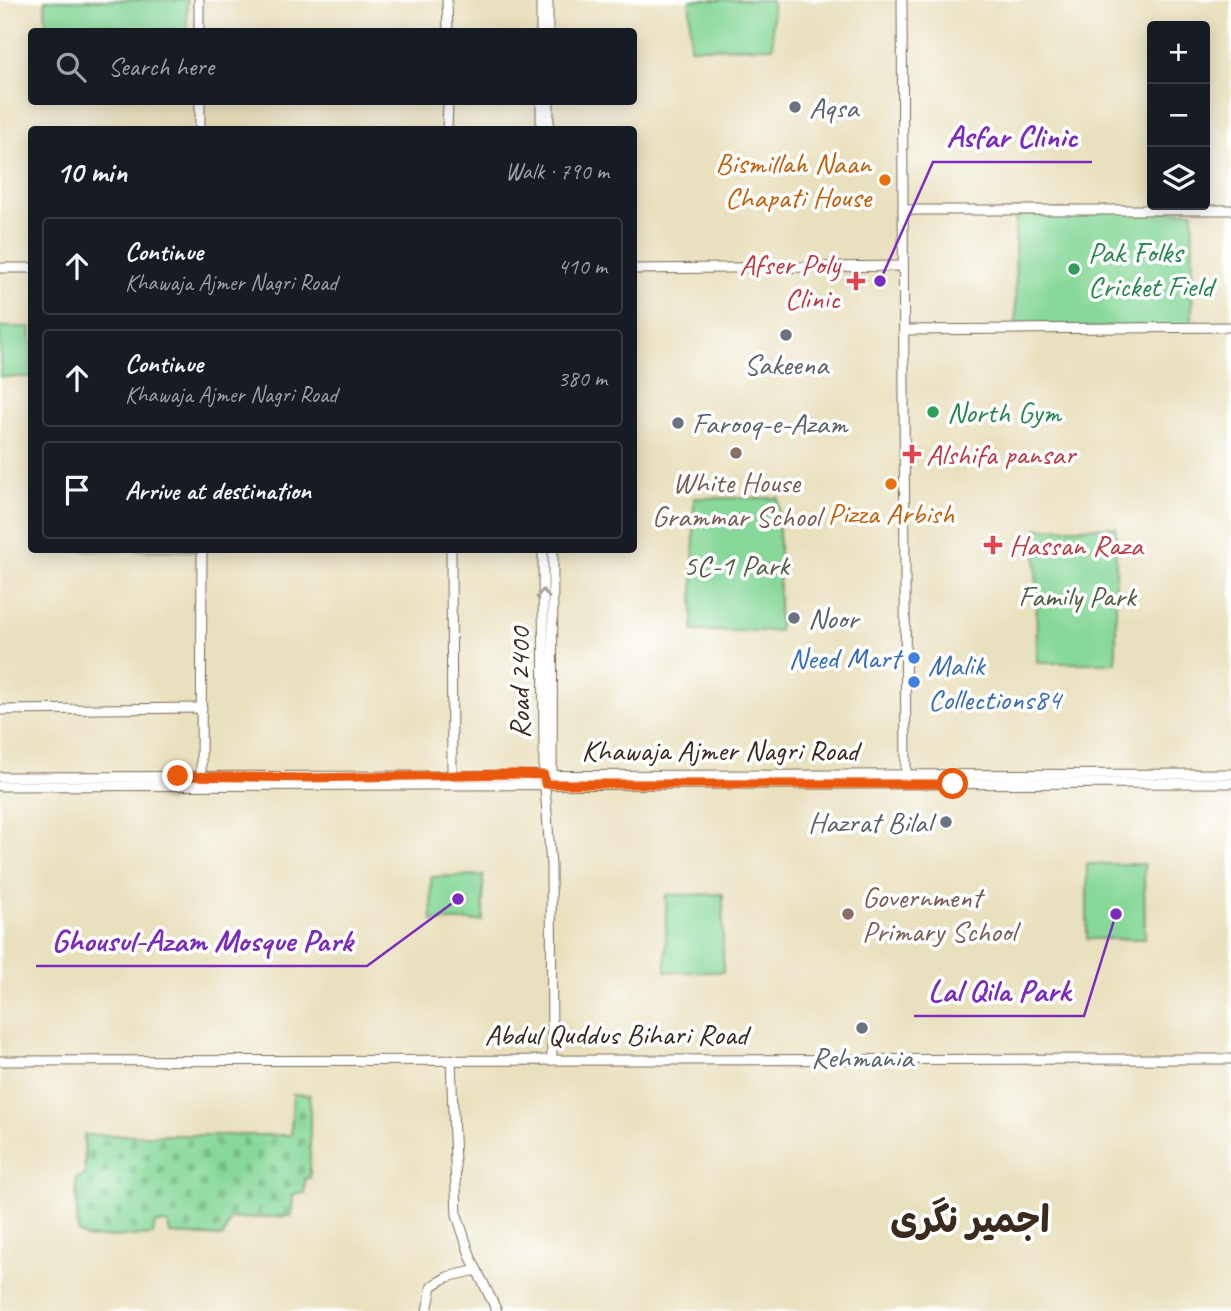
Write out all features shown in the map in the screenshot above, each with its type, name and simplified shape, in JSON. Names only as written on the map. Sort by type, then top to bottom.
[{"type":"street","points":[[199,0],[199,28]]},
{"type":"street","points":[[447,0],[448,28]]},
{"type":"street","points":[[541,0],[541,28]]},
{"type":"street","points":[[548,0],[548,28]]},
{"type":"street","points":[[901,0],[906,775]]},
{"type":"street","points":[[200,105],[200,126]]},
{"type":"street","points":[[447,126],[448,105]]},
{"type":"street","points":[[541,105],[541,126]]},
{"type":"street","points":[[549,105],[549,126]]},
{"type":"street","points":[[903,210],[1231,211]]},
{"type":"street","points":[[637,269],[903,266]]},
{"type":"street","points":[[0,268],[28,268]]},
{"type":"street","points":[[904,330],[1231,327]]},
{"type":"street","points":[[201,777],[202,553]]},
{"type":"street","points":[[451,553],[452,775]]},
{"type":"street","name":"Road 2400","points":[[543,553],[548,780]]},
{"type":"street","name":"Road 2400","points":[[552,1058],[548,780],[553,553]]},
{"type":"street","points":[[0,710],[202,708]]},
{"type":"street","name":"Khawaja Ajmer Nagri Road","points":[[881,779],[906,775],[953,780],[1231,774]]},
{"type":"street","name":"Khawaja Ajmer Nagri Road","points":[[0,786],[201,777],[252,781],[452,775],[548,780]]},
{"type":"street","name":"Khawaja Ajmer Nagri Road","points":[[0,777],[140,781],[881,779],[1231,783]]},
{"type":"street","name":"Abdul Quddus Bihari Road","points":[[0,1061],[552,1058],[1231,1059]]},
{"type":"street","points":[[451,1059],[457,1215],[477,1270],[497,1311]]},
{"type":"street","points":[[427,1311],[432,1286],[447,1277],[477,1270]]},
{"type":"green space","points":[[45,0],[187,0],[187,28],[46,28]]},
{"type":"green space","points":[[690,0],[772,0],[773,47],[690,48]]},
{"type":"green space","name":"Pak Folks Cricket Field","points":[[1015,210],[1193,211],[1192,328],[1016,329]]},
{"type":"green space","points":[[0,327],[28,327],[28,377],[0,377]]},
{"type":"green space","name":"5C-1 Park","points":[[694,498],[779,498],[779,631],[693,631]]},
{"type":"green space","name":"Family Park","points":[[1116,527],[1116,663],[1037,663],[1036,529]]},
{"type":"green space","points":[[1087,864],[1144,864],[1145,939],[1087,939]]},
{"type":"green space","points":[[483,875],[483,921],[432,921],[431,877]]},
{"type":"green space","points":[[723,894],[723,972],[666,972],[666,895]]},
{"type":"green space","points":[[293,1094],[310,1095],[310,1178],[305,1178],[305,1193],[293,1194],[292,1216],[230,1219],[223,1237],[170,1234],[168,1223],[155,1224],[153,1235],[86,1238],[78,1232],[76,1178],[85,1175],[84,1135],[291,1135]]},
{"type":"place","name":"Aqsa","points":[[795,107]]},
{"type":"place","name":"Bismillah Naan Chapati House","points":[[885,180]]},
{"type":"place","name":"Pak Folks Cricket Field","points":[[1074,269]]},
{"type":"place","name":"Afser Poly Clinic","points":[[856,281]]},
{"type":"place","name":"Asfar Clinic","points":[[880,281]]},
{"type":"place","name":"Sakeena","points":[[786,335]]},
{"type":"place","name":"North Gym","points":[[933,412]]},
{"type":"place","name":"Farooq-e-Azam","points":[[678,423]]},
{"type":"place","name":"White House Grammar School","points":[[736,453]]},
{"type":"place","name":"Alshifa pansar","points":[[912,454]]},
{"type":"place","name":"Pizza Arbish","points":[[891,484]]},
{"type":"place","name":"Hassan Raza","points":[[993,545]]},
{"type":"place","name":"Noor","points":[[794,618]]},
{"type":"place","name":"Need Mart","points":[[914,658]]},
{"type":"place","name":"Malik Collections84","points":[[914,682]]},
{"type":"place","name":"Hazrat Bilal","points":[[946,822]]},
{"type":"place","name":"Ghousul-Azam Mosque Park","points":[[458,899]]},
{"type":"place","name":"Government Primary School","points":[[848,914]]},
{"type":"place","name":"Lal Qila Park","points":[[1116,914]]},
{"type":"place","name":"Rehmania","points":[[862,1028]]},
{"type":"district","name":"اجمیر نگری","points":[[970,1219]]},
{"type":"route","points":[[178,776],[307,778],[512,774],[544,775],[545,784],[953,784]]}]
